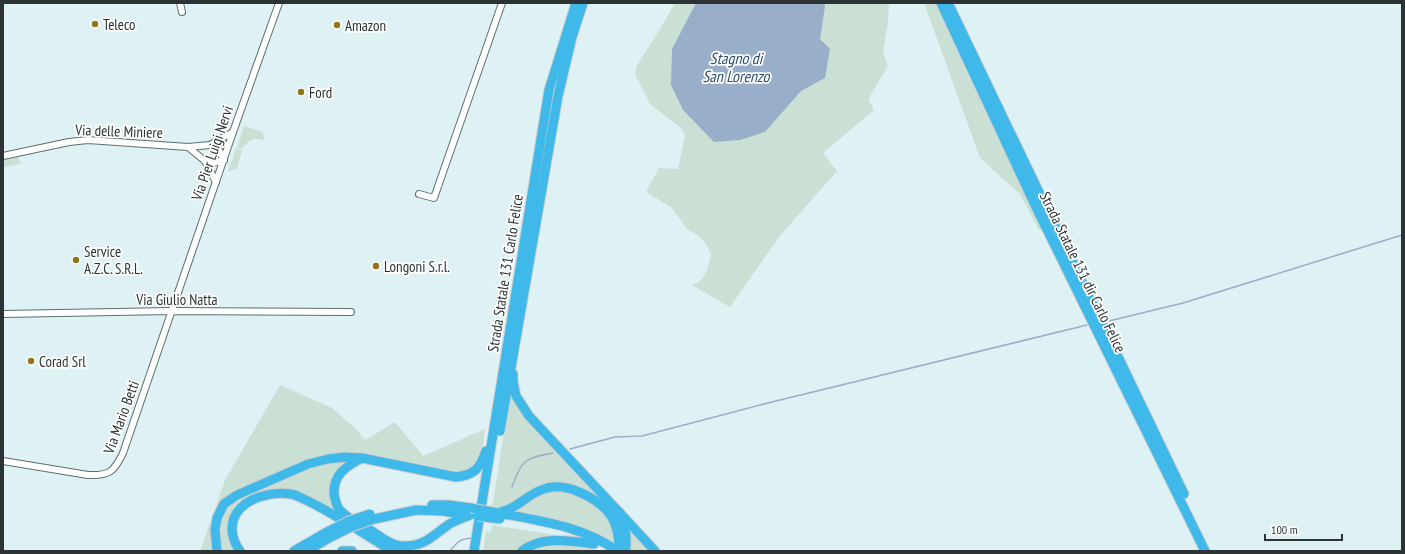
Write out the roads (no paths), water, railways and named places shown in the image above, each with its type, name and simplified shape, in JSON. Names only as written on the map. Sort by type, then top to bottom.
[{"type":"highway","name":"Strada Statale 131 Carlo Felice","points":[[474,551],[548,90],[576,3]]},
{"type":"highway","name":"Strada Statale 131 Carlo Felice","points":[[480,551],[558,96],[572,37],[583,3]]},
{"type":"highway","name":"Strada Statale 131 dir Carlo Felice","points":[[941,3],[1031,198],[1205,551]]},
{"type":"highway","name":"Strada Statale 131 dir Carlo Felice","points":[[948,3],[1211,551]]},
{"type":"highway","points":[[514,346],[517,351],[513,382],[519,402],[529,416],[655,551]]},
{"type":"highway","points":[[217,551],[215,530],[224,504],[237,495],[308,464],[345,456],[456,477],[467,476],[475,471],[481,464],[493,434]]},
{"type":"highway","points":[[362,458],[341,472],[336,479],[334,488],[335,500],[340,509],[348,516],[387,540],[403,547],[418,545],[449,524],[473,513]]},
{"type":"highway","points":[[499,516],[544,489],[557,486],[575,490],[603,508],[610,516],[618,533],[613,550]]},
{"type":"highway","points":[[240,551],[234,540],[232,527],[237,513],[246,504],[256,498],[272,494],[292,494],[318,506],[392,551]]},
{"type":"highway","points":[[294,551],[372,517],[416,510],[473,513],[550,523],[577,530],[601,541],[613,550]]},
{"type":"highway","points":[[618,511],[626,535],[626,551]]},
{"type":"highway","points":[[499,516],[572,533],[594,544],[613,550]]},
{"type":"highway","points":[[307,551],[328,535]]},
{"type":"highway","points":[[522,551],[543,542],[566,540],[594,544]]},
{"type":"highway","points":[[342,551],[352,551]]},
{"type":"street","points":[[180,3],[182,12]]},
{"type":"street","name":"Via Pier Luigi Nervi","points":[[171,311],[279,3]]},
{"type":"street","points":[[420,194],[434,198],[502,3]]},
{"type":"street","name":"Via delle Miniere","points":[[3,156],[69,142],[88,140],[188,147],[210,145],[233,132]]},
{"type":"street","points":[[205,161],[213,163],[224,160],[218,148],[210,145]]},
{"type":"street","points":[[188,147],[205,161],[216,182]]},
{"type":"street","name":"Via Giulio Natta","points":[[3,314],[171,311],[351,312]]},
{"type":"street","name":"Via Mario Betti","points":[[3,461],[101,476],[118,465],[171,311]]},
{"type":"water","name":"Stagno di San Lorenzo","points":[[696,3],[824,3],[825,6],[820,39],[830,49],[825,78],[801,91],[765,132],[740,140],[714,142],[683,110],[671,85],[672,49]]},
{"type":"waterway","points":[[1109,321],[1183,303],[1402,235]]},
{"type":"waterway","points":[[570,449],[615,437],[642,436],[772,402],[1087,325]]},
{"type":"waterway","points":[[512,487],[518,471],[525,462],[535,457],[553,453]]},
{"type":"waterway","points":[[450,551],[460,541],[472,538]]},
{"type":"place","name":"Teleco","points":[[95,24]]},
{"type":"place","name":"Amazon","points":[[337,25]]},
{"type":"place","name":"Ford","points":[[301,92]]},
{"type":"place","name":"Service A.Z.C. S.R.L.","points":[[76,260]]},
{"type":"place","name":"Longoni S.r.l.","points":[[376,266]]},
{"type":"place","name":"Corad Srl","points":[[31,361]]}]
